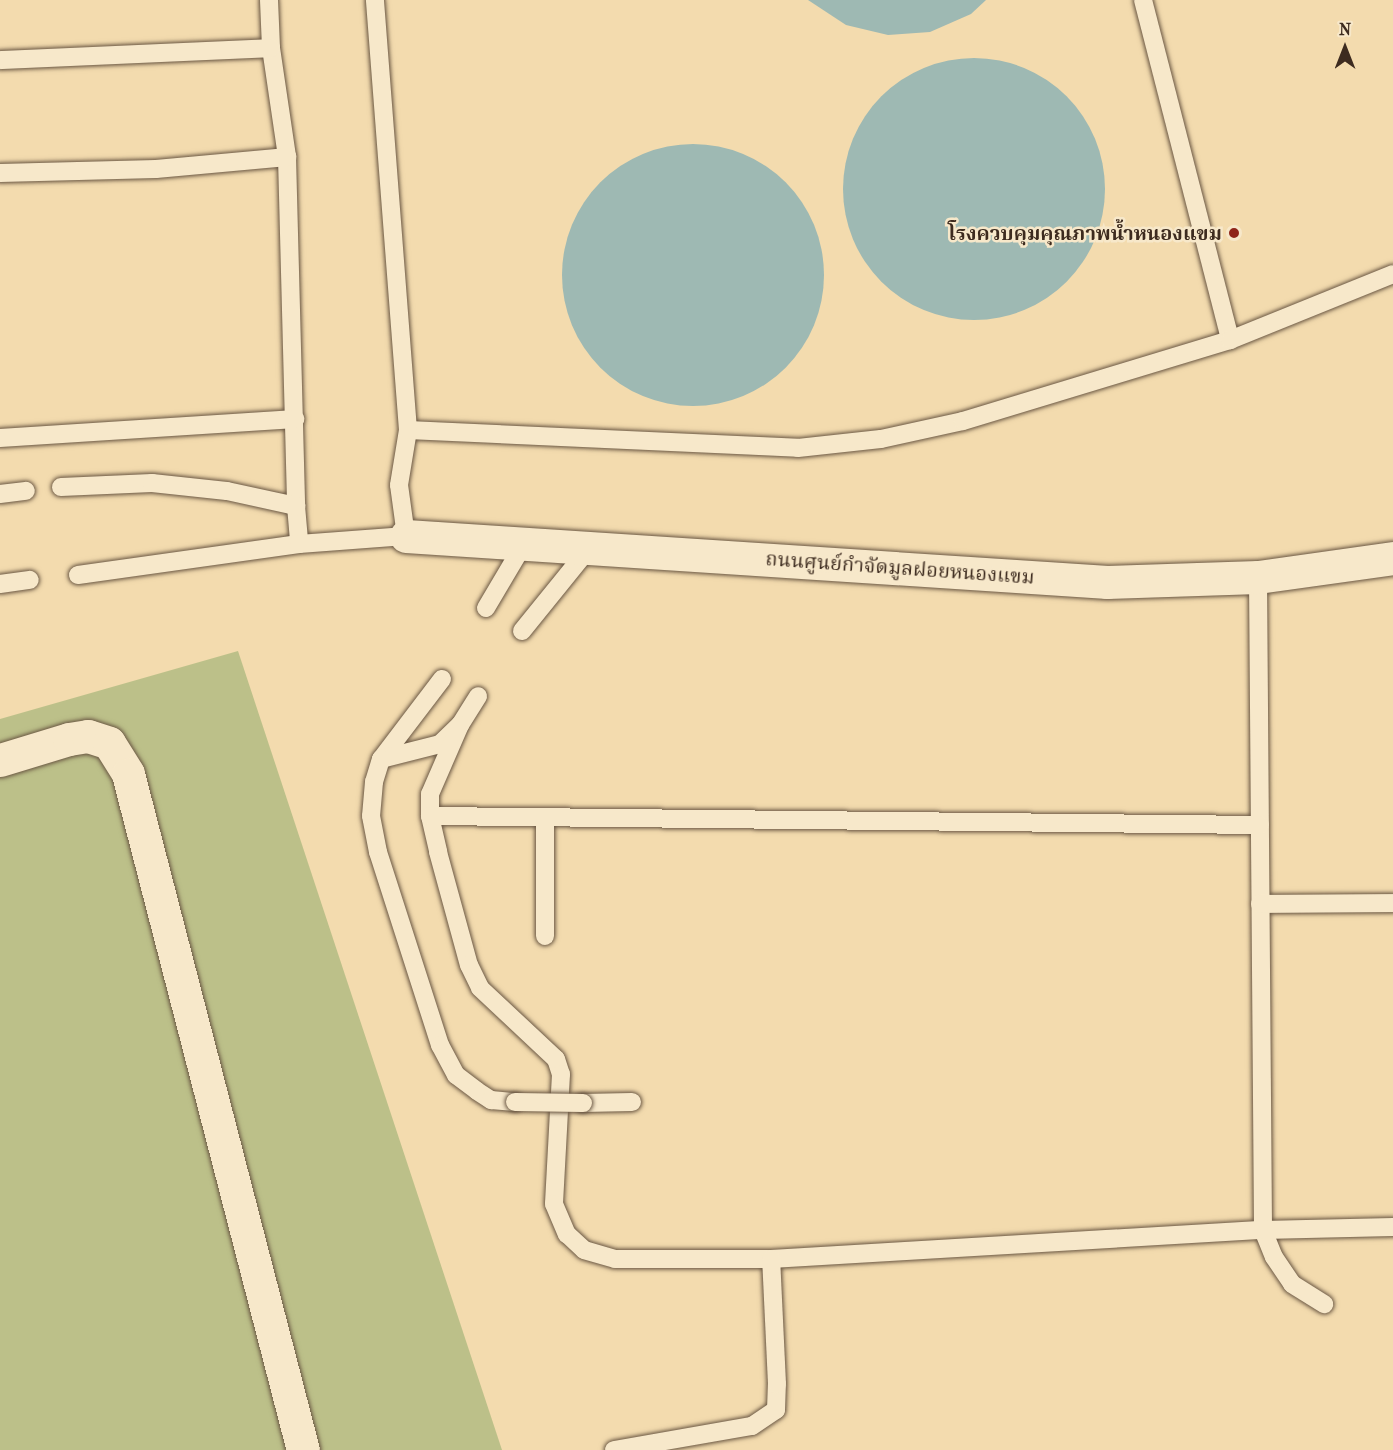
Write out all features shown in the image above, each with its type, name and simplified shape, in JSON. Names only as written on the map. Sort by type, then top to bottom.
[{"type":"street","name":"ถนนศูนย์กำจัดมูลฝอยหนองแขม","points":[[406,536],[525,542],[1107,582],[1258,577],[1393,558]]},
{"type":"street","points":[[0,760],[69,739],[88,736],[109,743],[128,774],[303,1450]]},
{"type":"lane","points":[[269,0],[271,48],[287,157],[296,506],[299,544]]},
{"type":"lane","points":[[78,575],[299,544],[406,536],[399,485],[408,430],[375,0]]},
{"type":"lane","points":[[1143,0],[1230,340]]},
{"type":"lane","points":[[0,60],[271,48]]},
{"type":"lane","points":[[0,173],[156,169],[287,157]]},
{"type":"lane","points":[[408,430],[798,448],[881,439],[963,421],[1230,340],[1393,274]]},
{"type":"lane","points":[[0,438],[295,419]]},
{"type":"lane","points":[[61,487],[152,483],[228,491],[296,506]]},
{"type":"lane","points":[[0,494],[26,491]]},
{"type":"lane","points":[[486,608],[525,542]]},
{"type":"lane","points":[[522,631],[590,547]]},
{"type":"lane","points":[[1258,577],[1263,1230],[1274,1257],[1292,1284],[1324,1304]]},
{"type":"lane","points":[[0,584],[30,580]]},
{"type":"lane","points":[[442,680],[381,759],[374,782],[371,816],[378,852],[440,1045],[456,1075],[491,1100],[632,1102]]},
{"type":"lane","points":[[478,696],[460,725],[430,794],[430,816],[469,965],[480,988],[546,1047],[559,1066],[561,1074],[554,1204],[567,1234],[584,1250],[615,1259],[771,1259],[1263,1230],[1393,1227]]},
{"type":"lane","points":[[381,759],[440,744],[460,725]]},
{"type":"lane","points":[[430,816],[1260,825]]},
{"type":"lane","points":[[545,817],[545,936]]},
{"type":"lane","points":[[1260,904],[1393,903]]},
{"type":"lane","points":[[614,1450],[752,1426],[776,1410],[777,1384],[771,1259]]},
{"type":"green space","points":[[238,651],[502,1450],[0,1450],[0,719]]},
{"type":"water","points":[[808,0],[986,0],[971,14],[930,32],[888,35],[846,25]]},
{"type":"water","points":[[961,58],[987,58],[1012,63],[1036,73],[1067,96],[1090,127],[1100,151],[1105,189],[1100,227],[1090,251],[1067,282],[1036,305],[1012,315],[987,320],[961,320],[936,315],[912,305],[891,291],[872,272],[858,251],[848,227],[843,202],[843,176],[848,151],[858,127],[872,106],[891,87],[912,73],[936,63]]},
{"type":"water","points":[[680,144],[706,144],[731,149],[755,159],[786,182],[809,213],[819,237],[824,275],[819,313],[809,337],[786,368],[755,391],[731,401],[706,406],[680,406],[655,401],[631,391],[610,377],[591,358],[577,337],[567,313],[562,288],[562,262],[567,237],[577,213],[591,192],[610,173],[631,159],[655,149]]},
{"type":"place","name":"โรงควบคุมคุณภาพน้ำหนองแขม","points":[[1234,233]]}]
